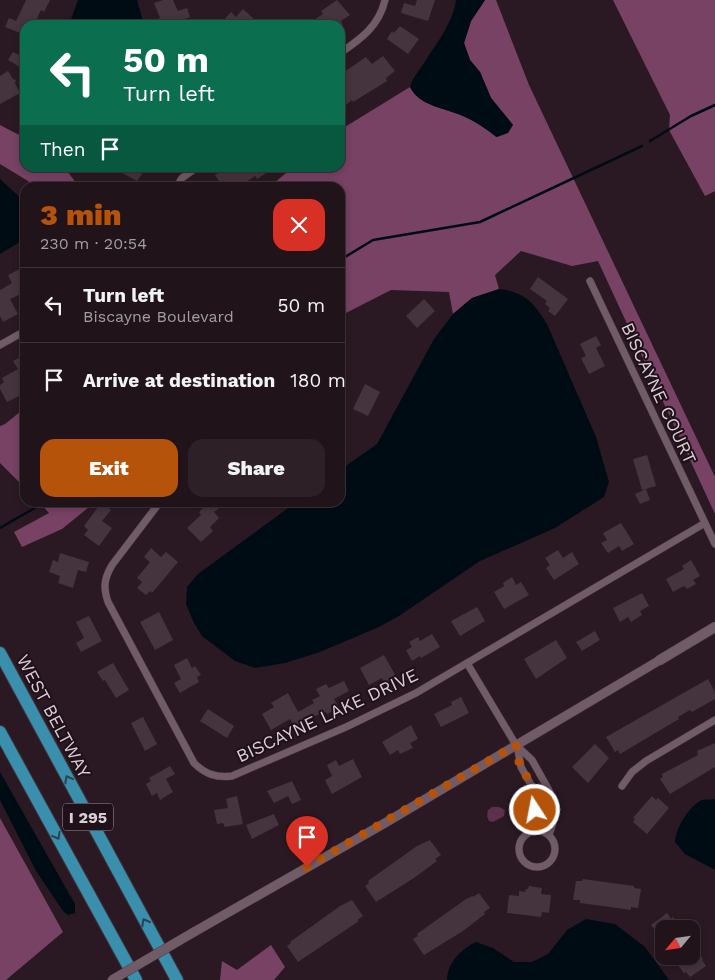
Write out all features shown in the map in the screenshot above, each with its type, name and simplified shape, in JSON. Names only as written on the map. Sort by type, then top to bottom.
[{"type":"highway","name":"WEST BELTWAY","points":[[0,653],[177,980]]},
{"type":"highway","name":"I 295","points":[[0,732],[136,980]]},
{"type":"main road","points":[[660,660],[715,626]]},
{"type":"street","points":[[345,50],[362,38],[374,25],[385,0]]},
{"type":"street","points":[[180,182],[190,172]]},
{"type":"street","name":"BISCAYNE COURT","points":[[590,281],[715,544]]},
{"type":"street","points":[[0,345],[20,334]]},
{"type":"street","name":"BISCAYNE LAKE DRIVE","points":[[156,507],[112,565],[106,576],[105,592],[108,602],[194,762],[211,775],[222,777],[232,776],[379,712],[416,693],[705,523]]},
{"type":"street","points":[[112,980],[660,660]]},
{"type":"street","points":[[467,663],[516,745],[532,760],[550,794],[554,807],[554,820],[549,835]]},
{"type":"street","points":[[622,786],[632,772],[646,761],[715,720]]},
{"type":"street","points":[[516,745],[519,762],[530,783],[534,797],[535,810],[532,831]]},
{"type":"street","points":[[532,831],[549,835],[554,845],[553,857],[544,866],[532,867],[522,860],[518,849],[522,838],[532,831]]},
{"type":"shaded area","points":[[78,0],[137,0],[143,20],[71,20]]},
{"type":"shaded area","points":[[456,0],[485,0],[471,21],[464,43],[470,60],[480,72],[491,98],[513,125],[508,133],[497,137],[467,118],[426,102],[414,93],[410,87],[414,77],[448,25]]},
{"type":"shaded area","points":[[485,0],[496,0],[529,85],[715,477],[715,514],[598,261],[572,266],[521,251],[495,275],[499,289],[472,298],[453,314],[449,292],[391,290],[345,313],[345,182],[275,182],[287,172],[345,172],[345,127],[410,87],[414,93],[426,102],[467,118],[496,137],[513,125],[491,98],[480,72],[470,60],[464,43],[471,21]]},
{"type":"shaded area","points":[[613,0],[715,0],[715,191],[705,196],[669,130],[670,115]]},
{"type":"shaded area","points":[[0,125],[20,135],[20,172],[68,172],[75,182],[29,182],[0,164]]},
{"type":"shaded area","points":[[0,179],[20,197],[20,242],[0,254]]},
{"type":"shaded area","points":[[499,289],[522,296],[538,310],[547,324],[596,437],[609,482],[604,497],[555,528],[480,561],[399,616],[379,627],[320,652],[285,663],[255,668],[235,661],[202,636],[186,604],[187,587],[198,574],[290,507],[345,507],[345,466],[377,444],[434,339],[453,314],[472,298]]},
{"type":"shaded area","points":[[20,412],[20,483],[0,463],[0,426]]},
{"type":"shaded area","points":[[44,507],[89,507],[62,529],[22,547],[14,532],[49,513]]},
{"type":"shaded area","points":[[0,772],[75,904],[75,913],[68,915],[63,911],[36,871],[0,800]]},
{"type":"shaded area","points":[[714,799],[715,870],[685,854],[675,842],[677,831],[692,807],[702,800]]},
{"type":"shaded area","points":[[492,807],[499,807],[505,810],[504,816],[493,822],[489,821],[487,816],[488,810]]},
{"type":"shaded area","points":[[0,818],[63,932],[6,980],[0,980]]},
{"type":"shaded area","points":[[586,919],[615,924],[645,947],[655,961],[655,965],[658,965],[669,980],[447,980],[452,962],[460,953],[476,942],[493,948],[514,962],[532,962],[548,954],[567,930]]},
{"type":"shaded area","points":[[271,945],[285,967],[274,980],[220,980],[222,961],[237,970]]},
{"type":"building","points":[[26,0],[50,0],[44,12],[41,10],[36,20],[20,20],[20,33],[5,27],[9,18],[16,21]]},
{"type":"building","points":[[163,0],[173,0],[178,11],[187,8],[190,17],[182,20],[158,20],[160,18],[154,3]]},
{"type":"building","points":[[337,0],[350,15],[342,20],[314,20],[323,14],[321,11]]},
{"type":"building","points":[[417,0],[435,0],[428,21],[401,13],[404,3],[415,6]]},
{"type":"building","points":[[243,9],[255,20],[224,20],[231,12],[236,17]]},
{"type":"building","points":[[400,26],[419,39],[408,54],[387,39],[392,31],[394,33]]},
{"type":"building","points":[[13,52],[20,56],[20,67],[8,60]]},
{"type":"building","points":[[383,56],[395,71],[386,78],[387,81],[345,106],[345,71],[366,57],[372,64]]},
{"type":"building","points":[[8,71],[13,79],[16,80],[15,83],[20,93],[0,104],[0,76]]},
{"type":"building","points":[[120,172],[143,172],[137,181]]},
{"type":"building","points":[[220,172],[268,172],[257,179],[255,176],[246,182],[218,182],[219,181],[215,175]]},
{"type":"building","points":[[20,269],[20,294],[10,299],[18,314],[3,322],[0,316],[0,290],[12,283],[8,275]]},
{"type":"building","points":[[538,277],[568,299],[555,316],[548,311],[550,308],[545,304],[547,301],[530,289]]},
{"type":"building","points":[[424,299],[435,311],[417,328],[406,316]]},
{"type":"building","points":[[596,336],[601,345],[596,348],[605,366],[589,374],[581,358],[586,356],[580,344]]},
{"type":"building","points":[[20,358],[20,396],[7,402],[0,389],[0,385],[4,382],[2,378],[18,369],[13,361]]},
{"type":"building","points":[[365,384],[380,392],[368,416],[353,409]]},
{"type":"building","points":[[647,455],[656,486],[642,490],[633,459]]},
{"type":"building","points":[[646,489],[650,500],[640,504],[635,494]]},
{"type":"building","points":[[98,507],[107,507],[111,510],[102,521],[112,528],[99,546],[84,535],[88,530],[84,526]]},
{"type":"building","points":[[204,507],[220,507],[214,512],[219,518],[210,527],[213,531],[201,542],[187,528],[201,515],[199,512]]},
{"type":"building","points":[[621,523],[634,544],[622,551],[619,546],[608,553],[601,543],[607,540],[603,533]]},
{"type":"building","points":[[151,548],[161,557],[166,552],[178,562],[152,593],[150,591],[146,595],[137,588],[142,582],[137,578],[150,562],[144,557]]},
{"type":"building","points":[[558,550],[563,558],[572,552],[579,564],[554,580],[546,568],[550,565],[545,558]]},
{"type":"building","points":[[60,553],[89,562],[86,572],[78,570],[73,588],[58,583],[60,576],[49,572],[53,560],[58,562]]},
{"type":"building","points":[[691,560],[700,576],[693,580],[696,584],[687,589],[684,586],[673,592],[666,579],[684,569],[682,566]]},
{"type":"building","points":[[512,577],[516,585],[521,582],[529,595],[504,609],[494,592],[504,586],[503,583]]},
{"type":"building","points":[[642,593],[649,606],[640,611],[642,615],[631,622],[628,617],[620,622],[613,608]]},
{"type":"building","points":[[477,607],[485,621],[460,636],[451,621]]},
{"type":"building","points":[[159,612],[173,640],[155,650],[140,622]]},
{"type":"building","points":[[89,616],[102,641],[81,652],[76,643],[84,638],[76,622]]},
{"type":"building","points":[[595,631],[600,640],[582,651],[576,642]]},
{"type":"building","points":[[432,634],[440,647],[412,661],[406,650],[412,647],[409,642],[418,637],[420,641]]},
{"type":"building","points":[[556,640],[567,658],[536,679],[524,659]]},
{"type":"building","points":[[384,655],[397,678],[385,684],[382,678],[369,685],[360,668]]},
{"type":"building","points":[[187,658],[192,668],[195,666],[201,675],[197,677],[199,682],[180,693],[174,683],[181,679],[174,665]]},
{"type":"building","points":[[113,663],[129,690],[116,698],[105,680],[103,681],[97,672]]},
{"type":"building","points":[[708,679],[715,692],[715,699],[692,712],[690,710],[678,717],[679,719],[620,754],[618,750],[615,752],[606,737]]},
{"type":"building","points":[[344,681],[349,691],[334,699],[339,708],[327,714],[326,712],[315,716],[295,728],[290,719],[271,730],[262,714],[274,707],[271,703],[288,693],[298,712],[314,703],[312,700],[320,696],[316,689],[326,684],[329,688]]},
{"type":"building","points":[[461,697],[469,713],[441,727],[434,714],[452,705],[451,702]]},
{"type":"building","points":[[208,709],[234,726],[227,738],[200,721]]},
{"type":"building","points":[[143,717],[157,744],[145,751],[131,723]]},
{"type":"building","points":[[411,725],[418,739],[410,743],[413,748],[400,754],[398,750],[390,755],[382,742]]},
{"type":"building","points":[[715,743],[715,767],[670,794],[660,779],[663,777],[662,774],[698,755],[697,751]]},
{"type":"building","points":[[595,744],[609,758],[588,783],[572,767]]},
{"type":"building","points":[[353,759],[362,777],[332,794],[325,780],[332,776],[327,765],[336,760],[339,766]]},
{"type":"building","points":[[170,766],[175,774],[166,779],[173,792],[160,800],[157,793],[152,796],[146,784],[151,781],[149,778]]},
{"type":"building","points":[[292,781],[301,800],[292,804],[288,796],[274,803],[267,791]]},
{"type":"building","points":[[237,796],[243,824],[225,827],[223,823],[217,824],[214,810],[228,808],[226,799]]},
{"type":"building","points":[[652,796],[656,800],[658,798],[669,808],[647,834],[633,822],[635,819],[633,818]]},
{"type":"building","points":[[274,814],[279,825],[252,839],[246,825]]},
{"type":"building","points":[[430,840],[441,855],[435,859],[437,861],[376,902],[365,886],[369,883],[368,881],[417,846]]},
{"type":"building","points":[[583,879],[634,886],[634,888],[641,889],[638,908],[631,907],[631,910],[580,903],[580,900],[573,900],[576,881],[582,881]]},
{"type":"building","points":[[529,886],[542,888],[541,894],[551,895],[549,913],[542,912],[541,917],[507,913],[509,895],[519,896],[519,891],[525,892]]},
{"type":"building","points":[[479,893],[490,908],[484,912],[485,914],[463,931],[424,955],[413,939],[418,936],[417,934],[466,899]]},
{"type":"building","points":[[352,900],[363,916],[357,920],[359,921],[298,962],[287,946],[290,942],[340,906]]},
{"type":"building","points":[[667,913],[671,919],[673,917],[675,920],[658,920]]},
{"type":"building","points":[[655,922],[655,930],[651,925]]},
{"type":"building","points":[[700,955],[706,966],[690,977],[686,972],[684,973],[678,965],[700,965]]},
{"type":"waterway","points":[[650,141],[691,116],[715,105]]},
{"type":"waterway","points":[[345,257],[373,240],[480,222],[642,146]]},
{"type":"waterway","points":[[0,528],[36,507]]},
{"type":"route","points":[[307,867],[516,745],[519,762],[530,783],[535,810]]}]
